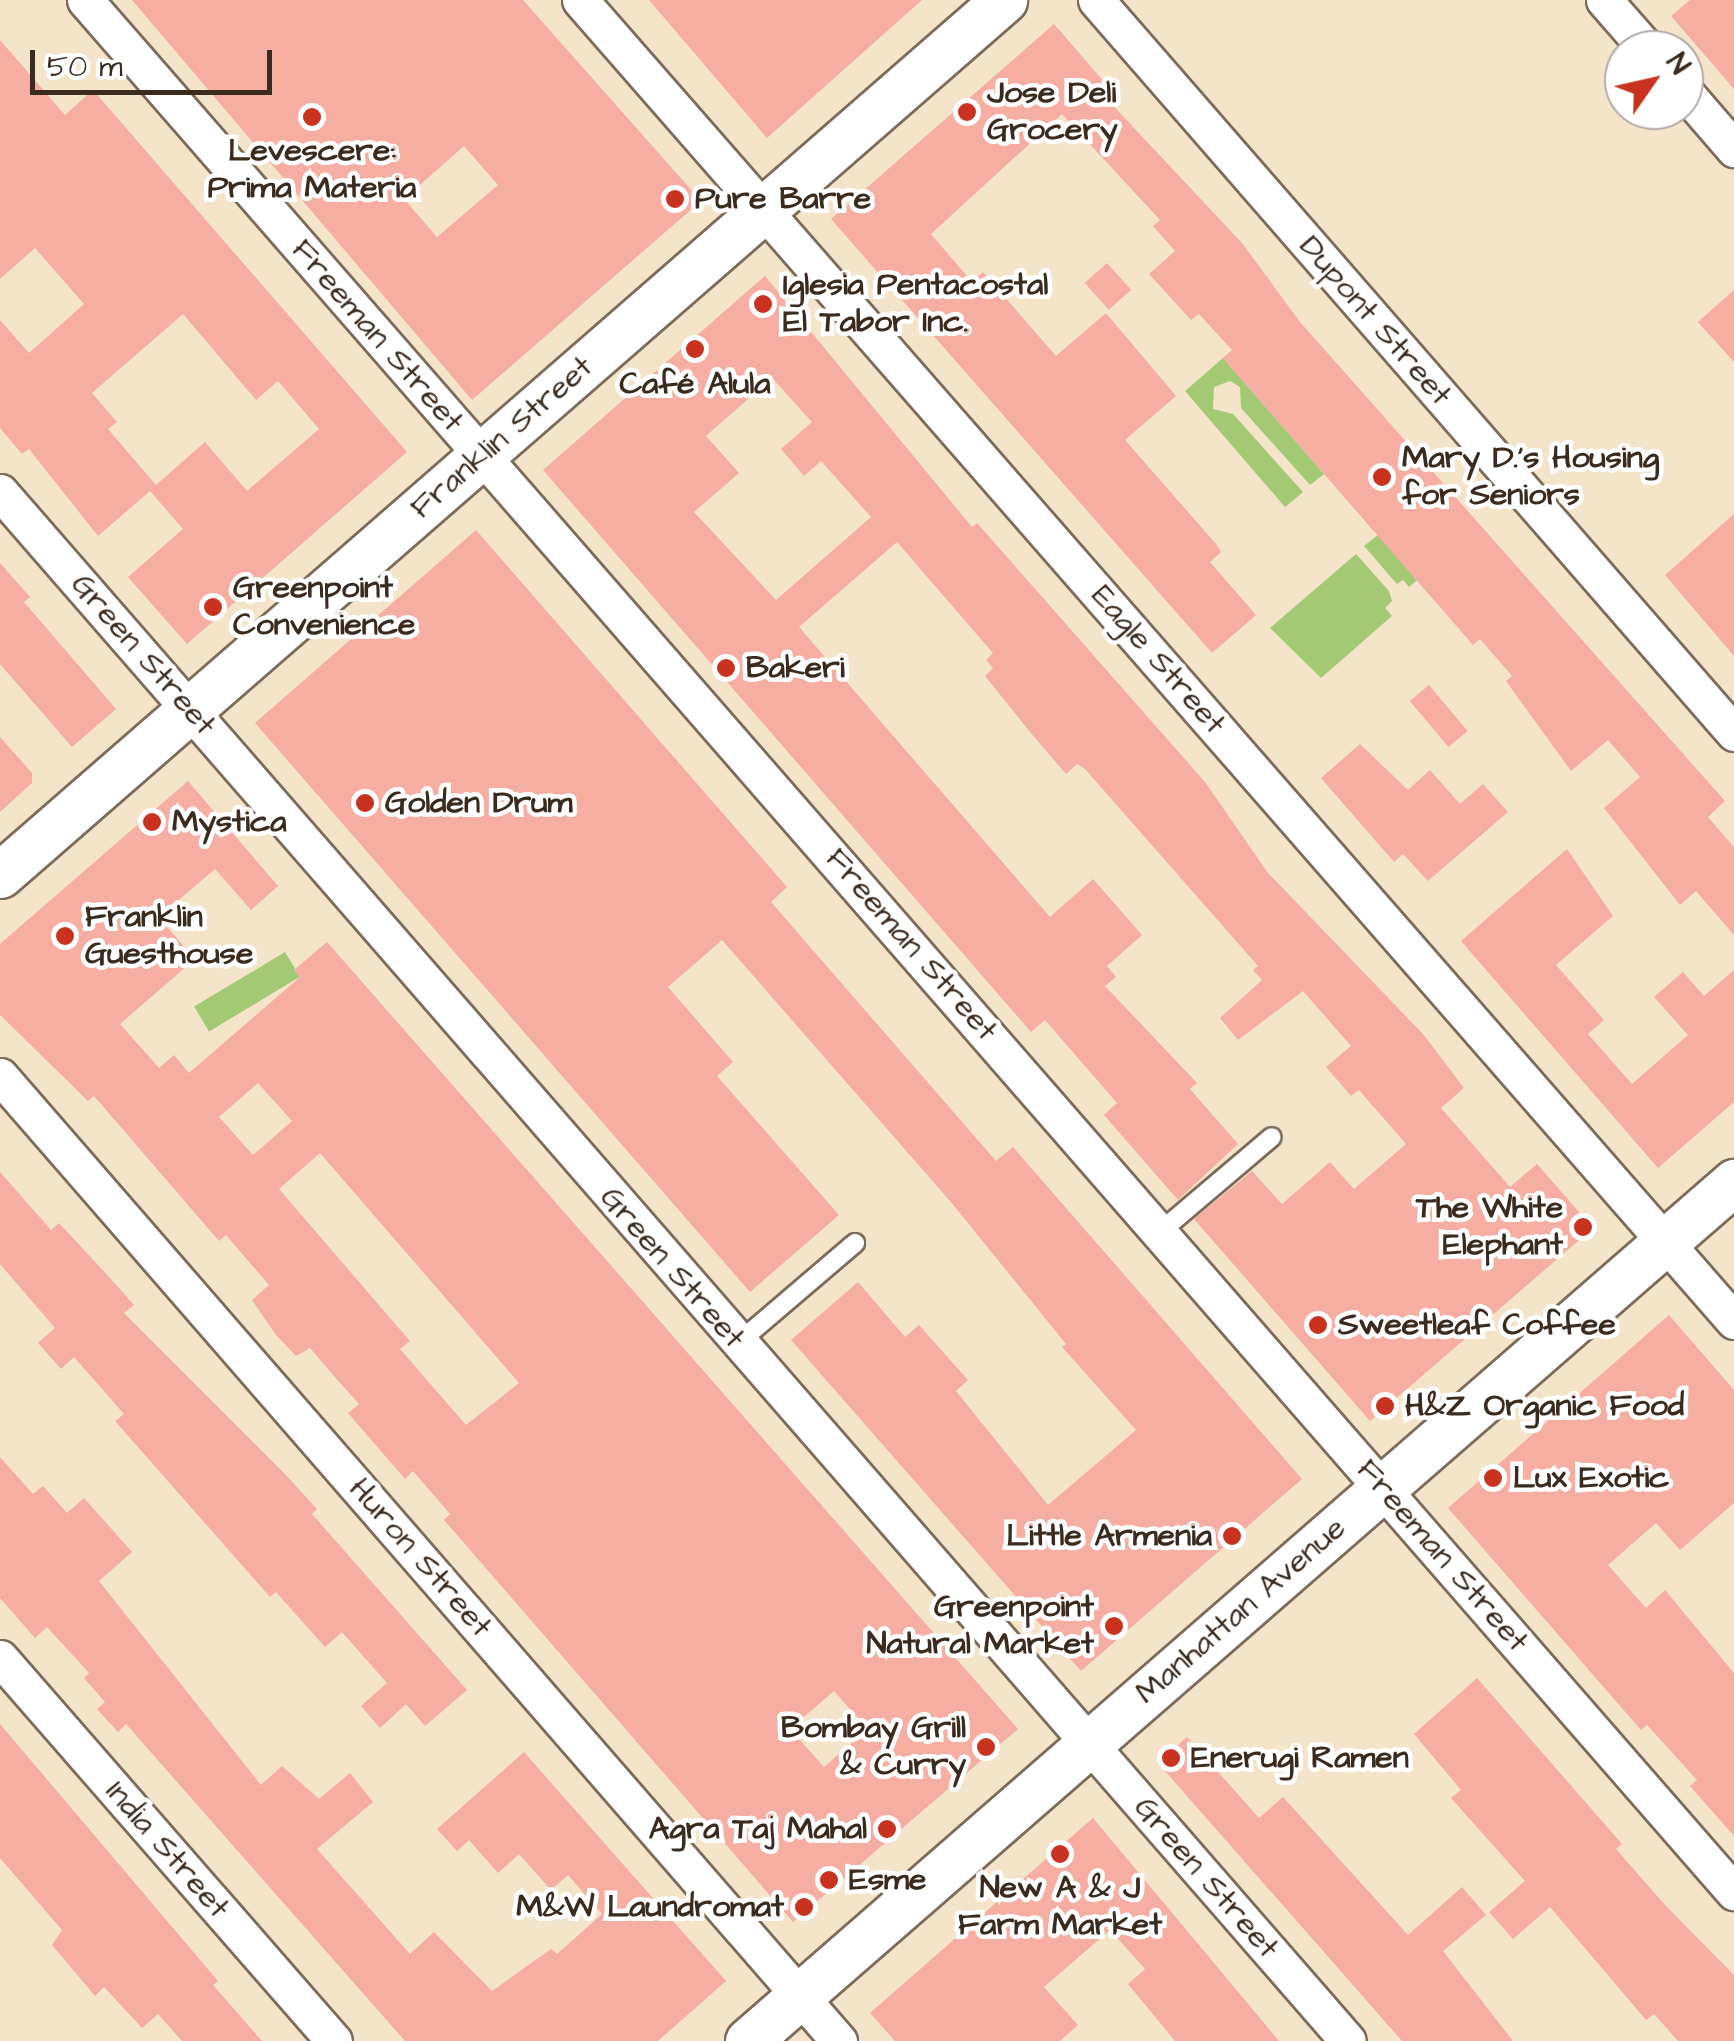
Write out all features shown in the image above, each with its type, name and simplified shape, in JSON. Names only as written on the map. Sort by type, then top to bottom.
[{"type":"street","name":"Freeman Street","points":[[85,0],[1734,1892]]},
{"type":"street","name":"Eagle Street","points":[[580,0],[1734,1321]]},
{"type":"street","name":"Dupont Street","points":[[1096,0],[1734,733]]},
{"type":"street","points":[[1604,0],[1630,30]]},
{"type":"street","name":"Franklin Street","points":[[0,875],[764,209],[984,6]]},
{"type":"street","points":[[1704,114],[1734,148]]},
{"type":"street","name":"Green Street","points":[[0,492],[1348,2041]]},
{"type":"street","name":"Huron Street","points":[[0,1076],[839,2041]]},
{"type":"street","name":"Manhattan Avenue","points":[[748,2041],[1734,1182]]},
{"type":"street","name":"India Street","points":[[0,1658],[334,2041]]},
{"type":"lane","points":[[1161,1230],[1272,1137]]},
{"type":"lane","points":[[738,1344],[855,1243]]},
{"type":"green space","points":[[1223,358],[1324,474],[1310,485],[1241,408],[1240,387],[1230,381],[1214,387],[1213,409],[1233,414],[1303,492],[1285,507],[1185,391]]},
{"type":"green space","points":[[1378,535],[1417,580],[1409,587],[1403,580],[1397,584],[1364,546]]},
{"type":"green space","points":[[1356,554],[1389,591],[1392,601],[1385,608],[1392,616],[1321,678],[1270,628]]},
{"type":"green space","points":[[285,952],[300,977],[209,1031],[194,1007]]},
{"type":"building","points":[[132,0],[523,0],[701,201],[472,400]],"holes":[[[464,146],[498,185],[437,237],[404,199]]]},
{"type":"building","points":[[649,0],[922,0],[767,138]]},
{"type":"building","points":[[1690,0],[1734,0],[1734,89],[1704,54],[1704,30],[1683,30],[1671,16]]},
{"type":"building","points":[[1054,24],[1112,91],[1105,97],[1242,243],[1300,322],[1725,801],[1708,817],[1734,847],[1734,935],[1696,891],[1680,905],[1604,808],[1640,777],[1608,740],[1571,771],[1506,681],[1512,676],[1480,639],[1473,645],[1223,358],[1232,350],[1199,314],[1191,320],[1149,274],[1175,251],[1153,226],[1160,220],[1062,114],[931,234],[972,282],[983,272],[1056,356],[1106,313],[1176,396],[1125,440],[1216,544],[1221,552],[1210,562],[1256,615],[1212,653],[831,219]]},
{"type":"building","points":[[0,40],[65,115],[93,90],[407,452],[187,644],[128,577],[183,529],[150,491],[98,536],[29,449],[22,454],[0,428],[0,320],[29,353],[84,304],[35,248],[0,279]],"holes":[[[183,314],[256,400],[278,381],[319,429],[247,491],[205,442],[156,485],[108,429],[117,422],[92,393]]]},
{"type":"building","points":[[1107,263],[1131,290],[1109,310],[1085,283]]},
{"type":"building","points":[[765,276],[972,527],[977,523],[1205,782],[1268,873],[1423,1034],[1464,1088],[1441,1108],[1510,1187],[1537,1164],[1593,1228],[1370,1421],[1194,1219],[1252,1171],[1282,1204],[1330,1162],[1354,1189],[1406,1144],[1359,1090],[1351,1096],[1326,1067],[1351,1046],[1303,991],[1238,1040],[1220,1018],[1262,980],[1253,970],[1258,966],[1085,769],[1077,764],[1066,774],[1030,732],[985,676],[993,668],[986,660],[993,653],[897,542],[799,627],[1050,917],[1093,879],[1142,935],[1107,966],[1116,977],[1105,986],[1197,1083],[1190,1089],[1238,1144],[1178,1200],[1104,1115],[1117,1103],[1045,1020],[1031,1032],[543,470]],"holes":[[[772,378],[812,422],[781,449],[804,476],[821,461],[871,517],[776,600],[694,512],[739,473],[706,436]]]},
{"type":"building","points":[[1734,290],[1734,362],[1698,322]]},
{"type":"building","points":[[1734,514],[1734,656],[1665,575]]},
{"type":"building","points":[[476,530],[787,887],[771,902],[996,1161],[1013,1147],[1302,1479],[1081,1671],[791,1340],[858,1282],[905,1337],[919,1325],[968,1380],[956,1391],[1048,1505],[1136,1430],[1062,1347],[1066,1344],[950,1201],[722,940],[668,987],[733,1062],[717,1076],[839,1215],[750,1292],[255,723]]},
{"type":"building","points":[[0,563],[30,597],[24,602],[116,709],[72,747],[0,664]]},
{"type":"building","points":[[1429,685],[1468,731],[1448,747],[1410,701]]},
{"type":"building","points":[[0,737],[32,773],[32,783],[0,812]]},
{"type":"building","points":[[1360,744],[1408,790],[1430,770],[1460,804],[1483,784],[1508,812],[1428,881],[1403,854],[1394,862],[1321,778]]},
{"type":"building","points":[[188,781],[278,886],[251,910],[215,869],[188,892],[159,918],[195,959],[120,1024],[159,1068],[174,1055],[189,1073],[300,977],[294,970],[327,942],[1018,1729],[793,1922],[444,1520],[450,1514],[413,1471],[405,1479],[348,1413],[359,1404],[310,1348],[296,1356],[276,1335],[252,1300],[269,1285],[226,1235],[219,1241],[94,1096],[88,1101],[0,1015],[0,944]],"holes":[[[258,1083],[292,1121],[253,1155],[219,1117]],[[320,1153],[519,1383],[466,1425],[400,1349],[410,1341],[279,1189]],[[834,1691],[868,1729],[824,1767],[790,1729]]]},
{"type":"building","points":[[1567,849],[1613,916],[1556,965],[1604,1020],[1588,1034],[1632,1084],[1688,1035],[1654,997],[1683,972],[1704,996],[1734,970],[1734,1102],[1658,1168],[1461,941]]},
{"type":"building","points":[[0,1172],[51,1230],[59,1223],[111,1279],[134,1305],[124,1313],[317,1509],[312,1514],[467,1690],[425,1726],[406,1704],[380,1728],[361,1706],[387,1683],[342,1632],[325,1647],[276,1592],[270,1597],[115,1421],[124,1414],[74,1357],[61,1369],[38,1343],[55,1328],[0,1264]]},
{"type":"building","points":[[1669,1315],[1734,1390],[1734,1503],[1680,1550],[1656,1523],[1608,1565],[1646,1608],[1665,1590],[1734,1673],[1734,1836],[1690,1786],[1697,1780],[1647,1725],[1641,1730],[1448,1508]]},
{"type":"building","points":[[0,1457],[33,1494],[43,1486],[67,1513],[84,1498],[132,1552],[99,1581],[261,1785],[282,1766],[319,1799],[350,1773],[373,1802],[317,1849],[410,1954],[434,1932],[492,1991],[551,1949],[557,1954],[602,1914],[568,1875],[551,1890],[519,1854],[498,1873],[469,1840],[457,1851],[437,1829],[524,1752],[726,1981],[658,2041],[405,2041],[126,1724],[118,1732],[97,1709],[105,1702],[84,1678],[89,1673],[47,1627],[35,1638],[0,1598]]},
{"type":"building","points":[[1477,1678],[1622,1844],[1616,1849],[1734,1975],[1734,2041],[1678,2041],[1654,2014],[1646,2020],[1550,1907],[1513,1939],[1489,1912],[1525,1881],[1451,1798],[1461,1790],[1414,1734]]},
{"type":"building","points":[[0,1724],[218,1981],[213,1985],[262,2041],[182,2041],[158,2014],[142,2028],[104,1987],[95,1996],[52,1945],[62,1930],[0,1858]]},
{"type":"building","points":[[1187,1737],[1259,1818],[1283,1797],[1408,1935],[1462,1887],[1486,1915],[1443,1951],[1513,2041],[1402,2041],[1158,1763]]},
{"type":"building","points":[[1093,1818],[1279,2041],[1175,2041],[1128,1984],[1145,1969],[1110,1930],[1044,1987],[1078,2025],[1060,2041],[895,2041],[870,2013]]},
{"type":"place","name":"Jose Deli Grocery","points":[[967,112]]},
{"type":"place","name":"Levescere: Prima Materia","points":[[312,117]]},
{"type":"place","name":"Pure Barre","points":[[675,199]]},
{"type":"place","name":"Iglesia Pentacostal El Tabor Inc.","points":[[763,304]]},
{"type":"place","name":"Café Alula","points":[[695,349]]},
{"type":"place","name":"Mary D.'s Housing for Seniors","points":[[1382,477]]},
{"type":"place","name":"Greenpoint Convenience","points":[[213,607]]},
{"type":"place","name":"Bakeri","points":[[726,668]]},
{"type":"place","name":"Golden Drum","points":[[365,803]]},
{"type":"place","name":"Mystica","points":[[152,822]]},
{"type":"place","name":"Franklin Guesthouse","points":[[65,936]]},
{"type":"place","name":"The White Elephant","points":[[1583,1227]]},
{"type":"place","name":"Sweetleaf Coffee","points":[[1318,1325]]},
{"type":"place","name":"H&Z Organic Food","points":[[1385,1406]]},
{"type":"place","name":"Lux Exotic","points":[[1493,1478]]},
{"type":"place","name":"Little Armenia","points":[[1232,1536]]},
{"type":"place","name":"Greenpoint Natural Market","points":[[1114,1626]]},
{"type":"place","name":"Bombay Grill & Curry","points":[[986,1747]]},
{"type":"place","name":"Enerugi Ramen","points":[[1171,1758]]},
{"type":"place","name":"Agra Taj Mahal","points":[[887,1829]]},
{"type":"place","name":"New A & J Farm Market","points":[[1060,1854]]},
{"type":"place","name":"Esme","points":[[829,1880]]},
{"type":"place","name":"M&W Laundromat","points":[[804,1907]]}]
